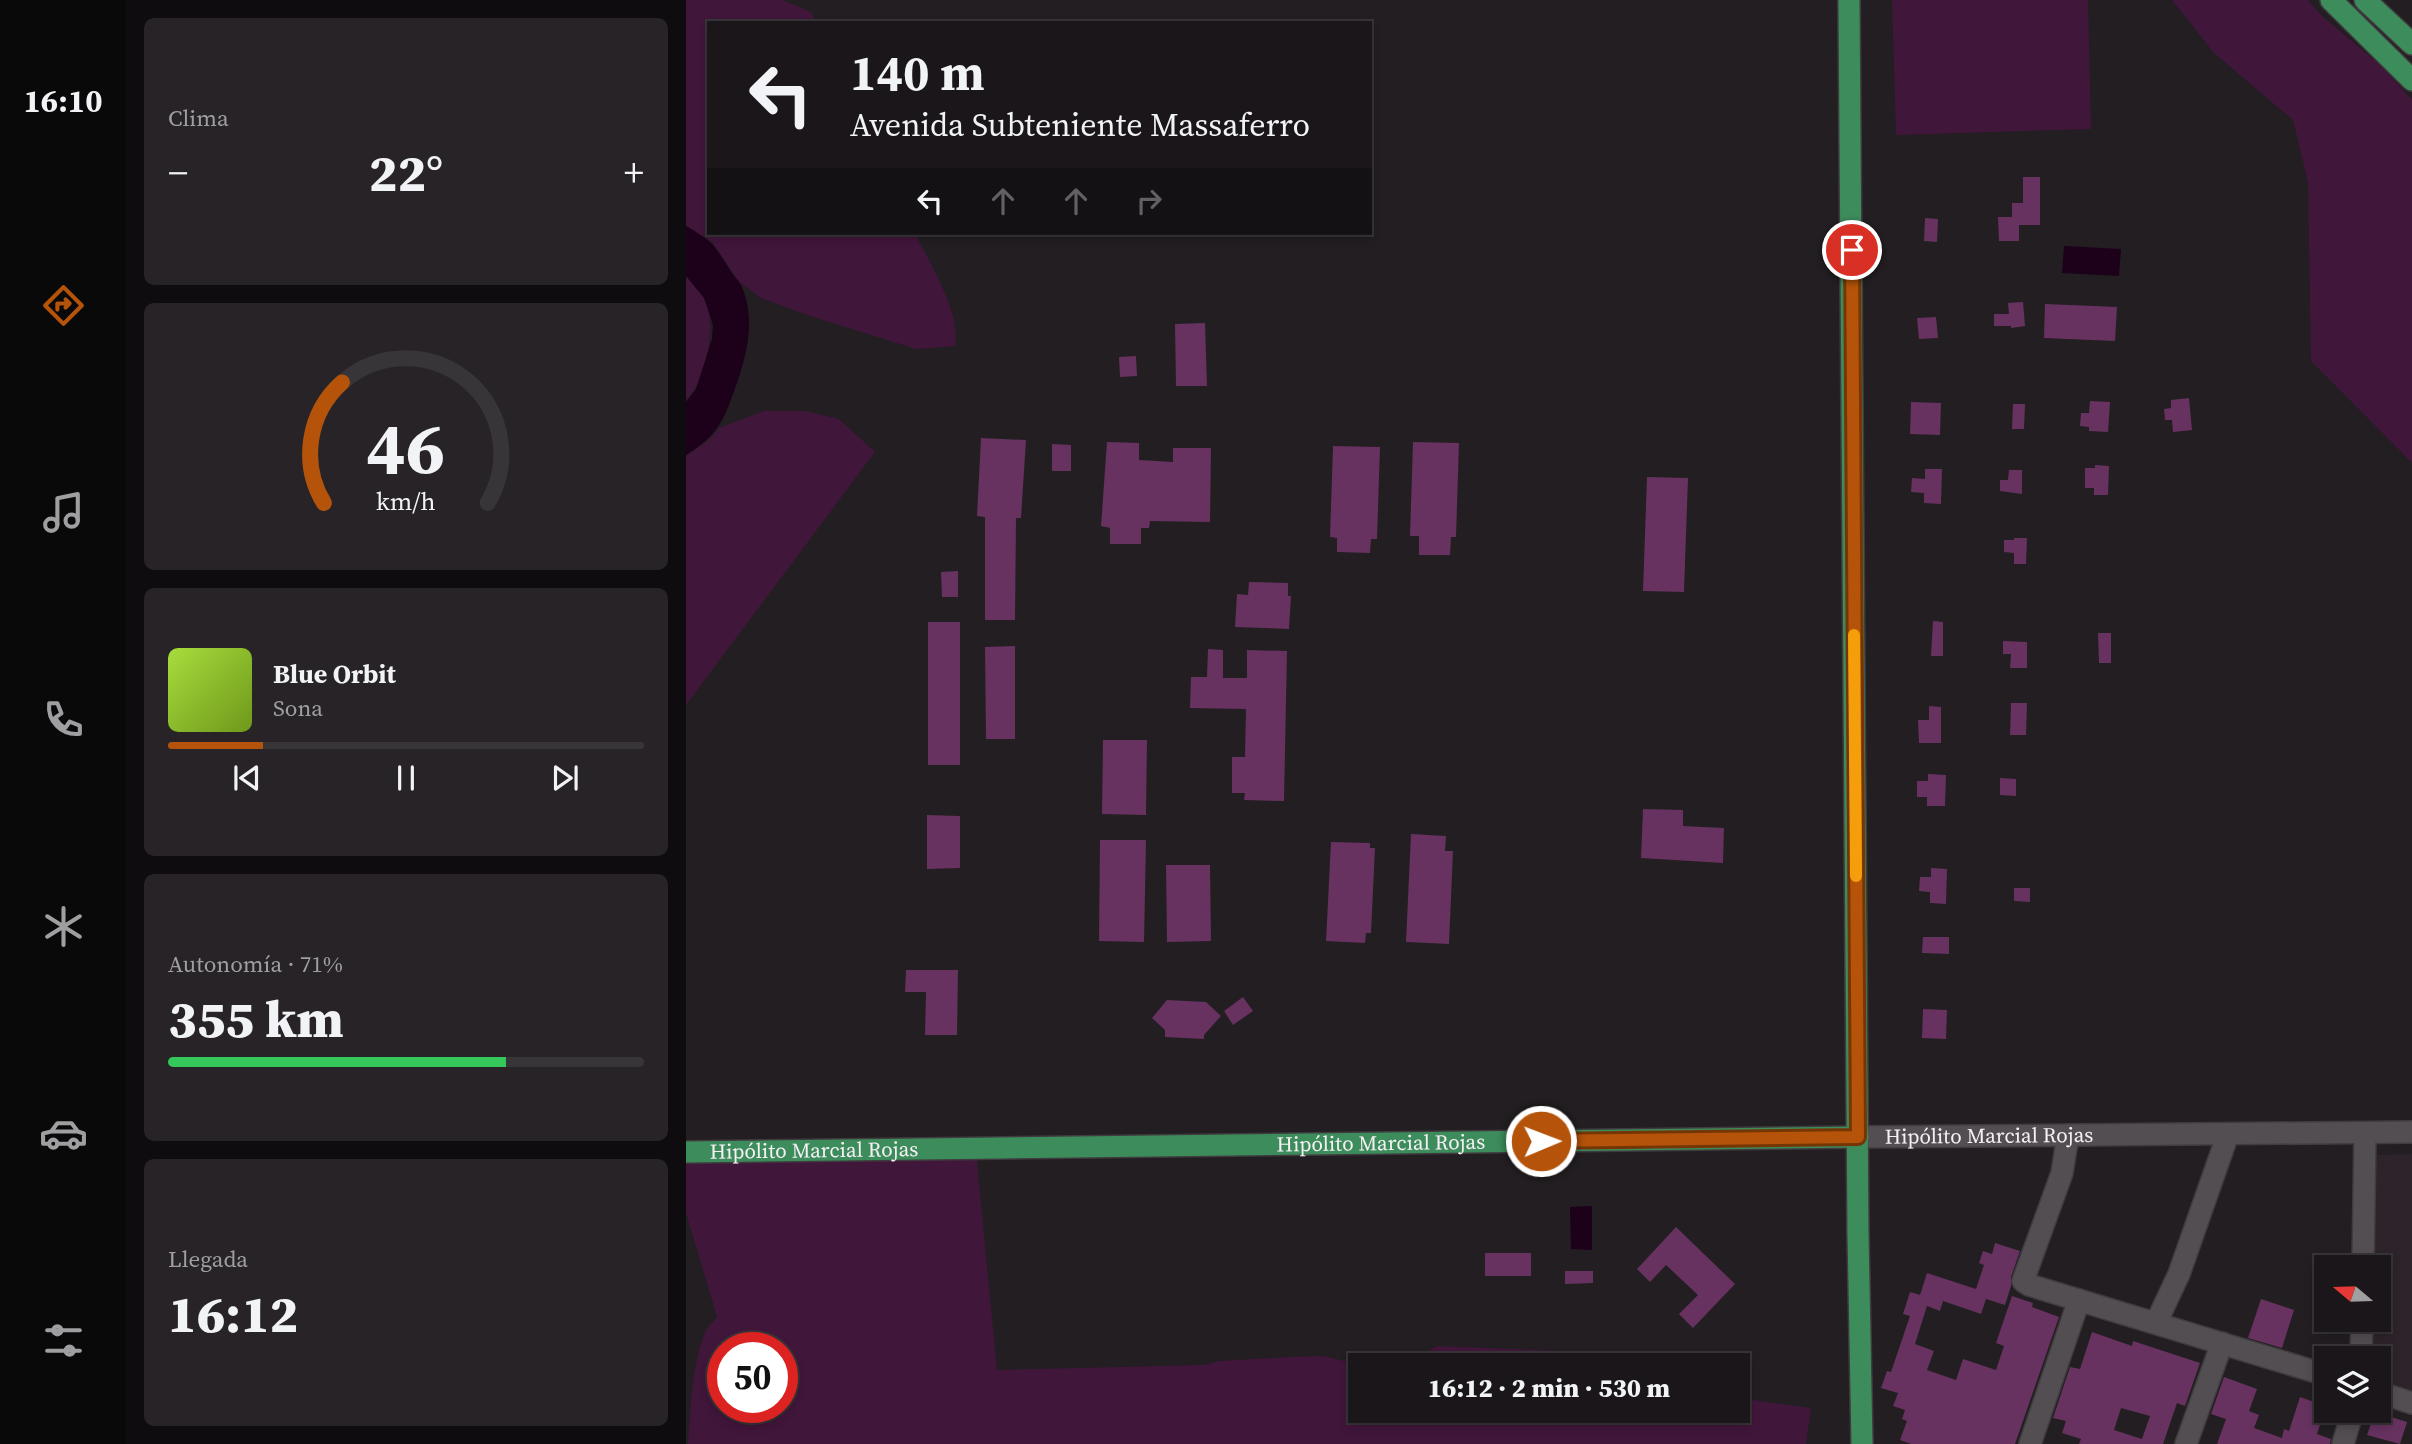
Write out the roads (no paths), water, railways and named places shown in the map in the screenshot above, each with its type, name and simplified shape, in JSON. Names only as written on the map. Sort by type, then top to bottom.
[{"type":"main road","points":[[1849,0],[1858,1233],[1862,1444]]},
{"type":"main road","points":[[2331,0],[2412,80]]},
{"type":"main road","points":[[2365,0],[2412,44]]},
{"type":"main road","name":"Hipólito Marcial Rojas","points":[[686,1152],[1858,1137]]},
{"type":"street","name":"Hipólito Marcial Rojas","points":[[1858,1137],[2412,1132]]},
{"type":"street","points":[[2363,1255],[2365,1133]]},
{"type":"street","points":[[2156,1323],[2179,1274],[2228,1134]]},
{"type":"street","points":[[2068,1135],[2062,1173],[2023,1281],[2314,1371]]},
{"type":"street","points":[[2030,1444],[2078,1300]]},
{"type":"street","points":[[2186,1444],[2221,1343]]},
{"type":"street","points":[[2391,1396],[2412,1403]]},
{"type":"street","points":[[2343,1444],[2349,1423]]}]
